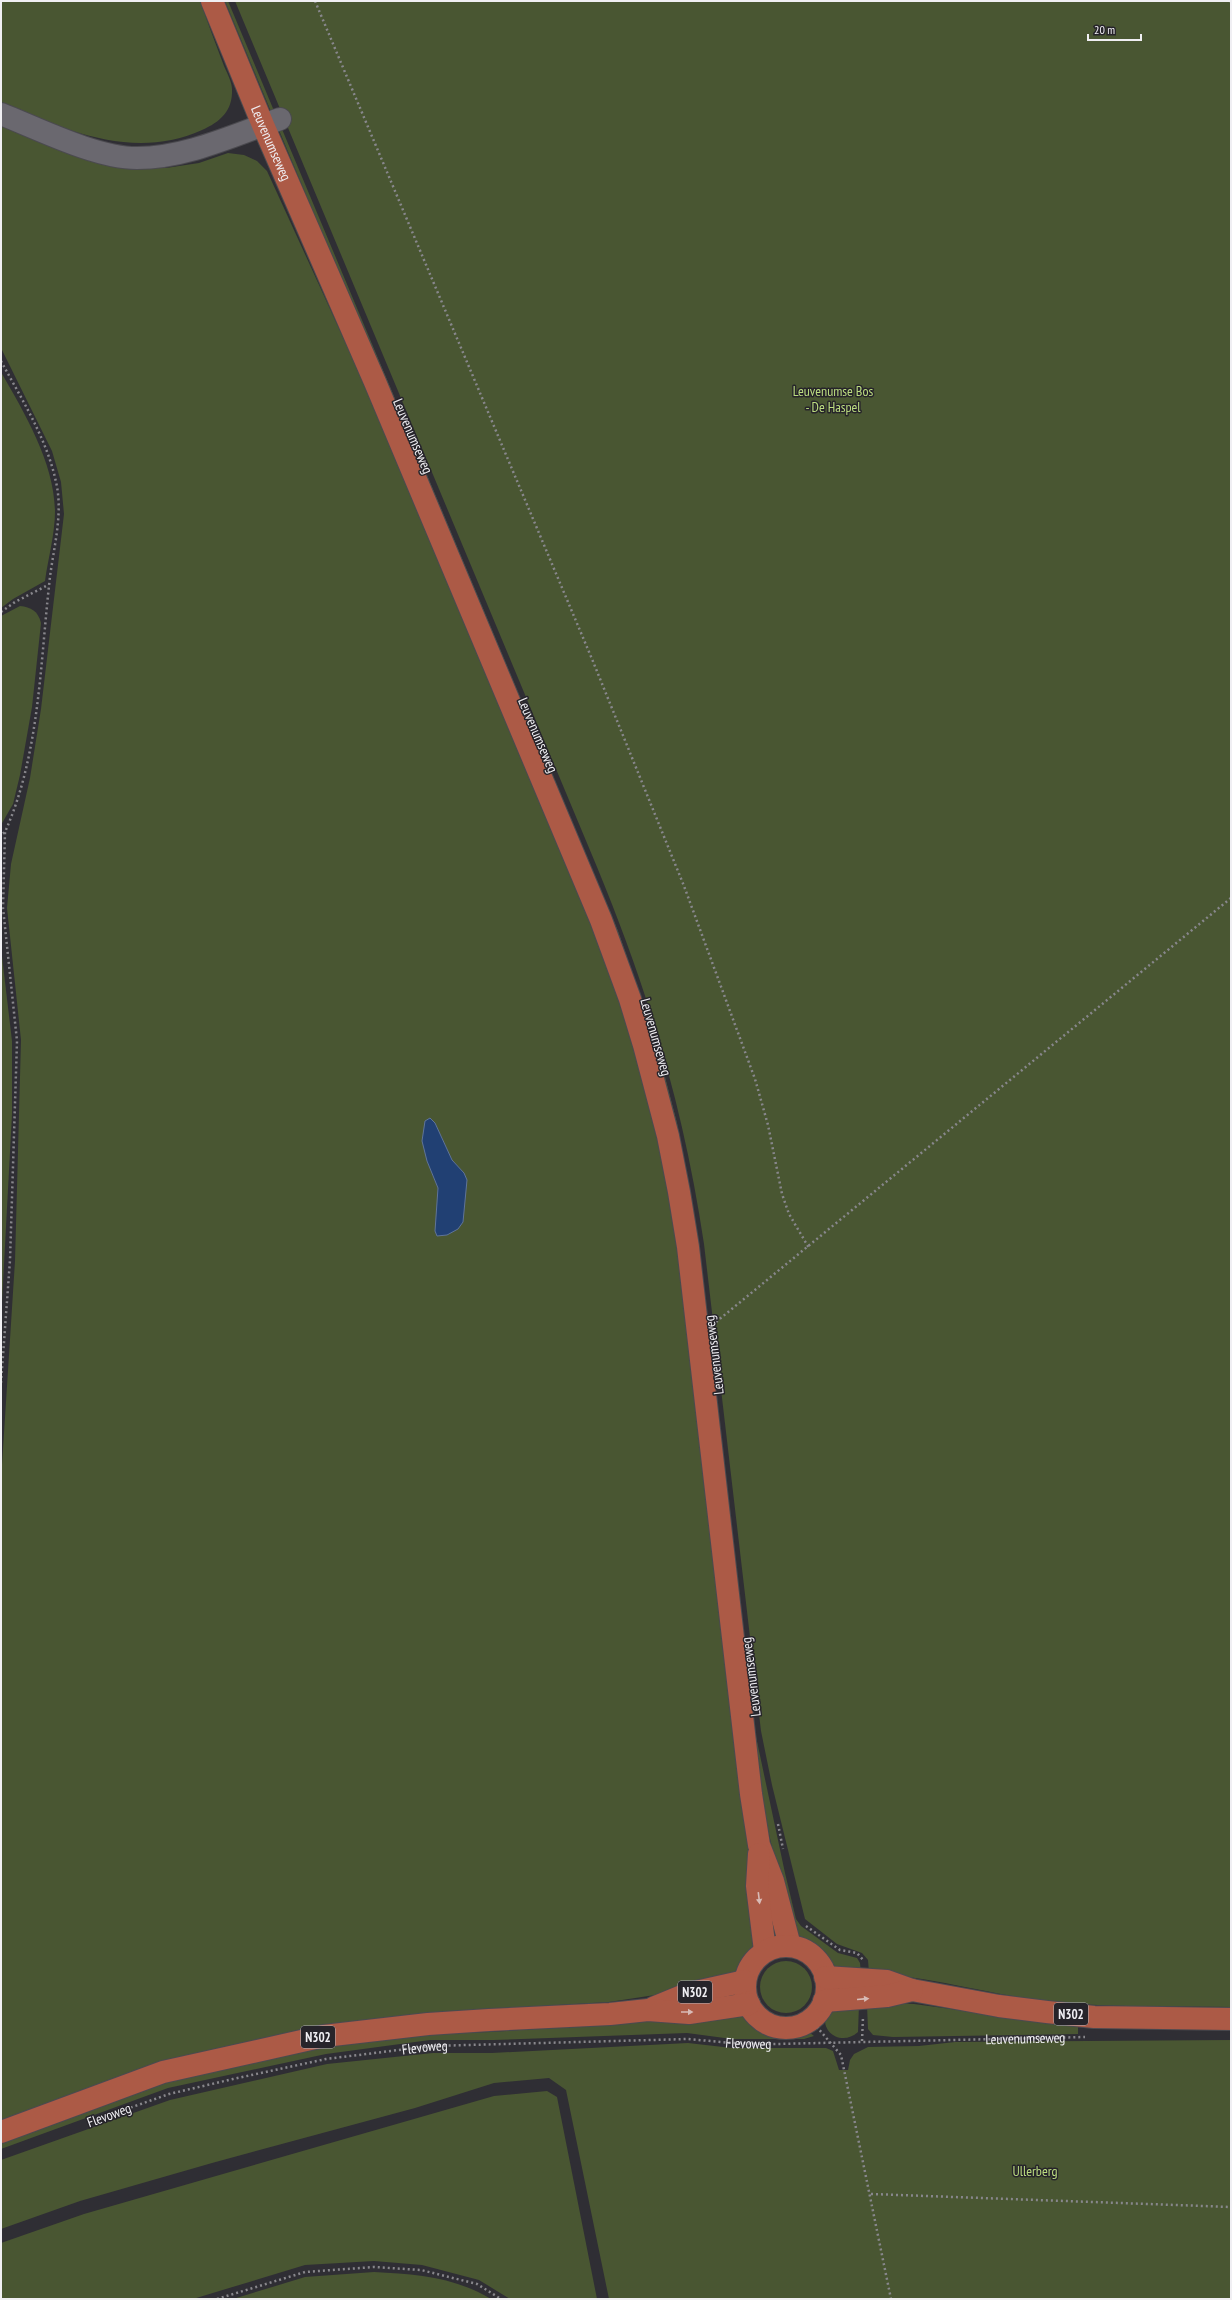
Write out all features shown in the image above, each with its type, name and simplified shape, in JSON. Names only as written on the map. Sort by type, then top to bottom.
[{"type":"main road","name":"Leuvenumseweg","points":[[212,1],[272,122],[375,382],[600,920],[630,999],[670,1143],[688,1247],[736,1669],[759,1845],[757,1886],[766,1951]]},
{"type":"main road","name":"Leuvenumseweg","points":[[759,1845],[773,1881],[790,1946]]},
{"type":"main road","points":[[790,1946],[809,1953],[822,1968],[825,1977],[826,1989],[824,2001],[810,2019],[794,2026],[776,2026],[765,2022],[755,2014],[748,2004],[745,1981],[749,1969],[756,1959],[766,1951],[777,1947],[790,1946]]},
{"type":"main road","name":"Leuvenumseweg","points":[[825,1977],[864,1989]]},
{"type":"main road","name":"Leuvenumseweg","points":[[824,2001],[864,1989],[887,1980],[912,1990],[999,2006],[1079,2015],[1231,2019]]},
{"type":"main road","name":"Flevoweg","points":[[648,2010],[687,1994],[745,1981]]},
{"type":"main road","name":"Flevoweg","points":[[1,2132],[163,2072],[324,2036],[428,2024],[610,2014],[648,2010],[689,2013],[748,2004]]},
{"type":"street","points":[[1,114],[96,150],[136,158],[163,156],[202,147],[272,122]]},
{"type":"path","points":[[315,1],[592,659],[684,886],[755,1078],[768,1125],[782,1194],[789,1214],[809,1248]]},
{"type":"path","points":[[1,361],[46,452],[56,482],[59,513],[49,585],[37,708],[18,804],[5,832],[2,908],[16,1025],[17,1056],[10,1260],[1,1383]]},
{"type":"path","points":[[1,612],[15,602],[49,585]]},
{"type":"path","points":[[1,835],[5,832]]},
{"type":"path","points":[[698,1338],[809,1248],[1231,898]]},
{"type":"path","points":[[777,1821],[784,1851]]},
{"type":"path","points":[[802,1921],[835,1947],[857,1954],[862,1958],[865,1966],[862,2041]]},
{"type":"path","points":[[810,2019],[841,2055],[871,2194],[891,2299]]},
{"type":"path","name":"Flevoweg","points":[[88,2123],[169,2094],[233,2078],[326,2059],[431,2046],[688,2038],[732,2043],[830,2043],[862,2041]]},
{"type":"path","name":"Leuvenumseweg","points":[[862,2041],[918,2042],[954,2039],[1086,2038]]},
{"type":"path","points":[[871,2194],[1231,2207]]},
{"type":"path","points":[[216,2299],[305,2272],[374,2268],[421,2270],[477,2284],[501,2299]]},
{"type":"green space","points":[[1,1],[200,1],[231,83],[232,97],[228,110],[220,119],[202,130],[176,139],[151,143],[125,142],[75,132],[1,104]]},
{"type":"green space","points":[[225,1],[228,1],[277,118],[274,119]]},
{"type":"green space","name":"Leuvenumse Bos - De Haspel","points":[[235,1],[1231,1],[1231,2007],[1092,2005],[1046,2001],[936,1981],[869,1973],[868,1960],[862,1953],[837,1944],[805,1919],[772,1785],[761,1731],[704,1244],[686,1146],[662,1052],[633,960],[597,867]]},
{"type":"green space","points":[[1,122],[138,168],[166,168],[199,163],[228,153],[244,155],[257,161],[267,171],[373,403],[573,876],[636,1047],[671,1195],[688,1322],[756,1913],[755,1948],[733,1975],[655,1995],[609,2002],[426,2013],[321,2027],[225,2047],[150,2065],[1,2121],[1,1480],[15,1261],[21,1040],[7,908],[11,864],[30,778],[41,709],[64,514],[61,482],[52,451],[1,348]],"holes":[[[435,1123],[452,1160],[464,1173],[437,1201],[438,1188],[427,1161]]]},
{"type":"green space","points":[[279,122],[618,931],[656,1042],[677,1123],[699,1245],[686,1188],[486,624],[276,123]]},
{"type":"green space","points":[[1,372],[37,439],[44,457],[50,475],[55,520],[45,581],[13,599],[1,608]]},
{"type":"green space","points":[[20,606],[28,607],[34,610],[41,623],[32,707],[20,775],[13,804],[1,825],[1,616]]},
{"type":"green space","points":[[1,948],[12,1041],[12,1114],[1,1321]]},
{"type":"green space","points":[[709,1333],[755,1732],[785,1873],[796,1919],[801,1926],[838,1953],[857,1958],[860,1963],[861,1973],[832,1967],[815,1948],[800,1939],[795,1933],[788,1916],[759,1791],[706,1336]]},
{"type":"green space","points":[[781,1961],[791,1961],[800,1965],[808,1973],[812,1982],[812,1992],[808,2001],[800,2009],[791,2013],[781,2013],[772,2009],[764,2001],[760,1992],[760,1982],[764,1973],[772,1965]]},
{"type":"green space","points":[[890,2003],[914,2004],[1078,2026],[1078,2034],[893,2037],[873,2035],[868,2029],[867,2005]]},
{"type":"green space","points":[[859,2005],[858,2032],[846,2038],[834,2036],[826,2027],[826,2014],[834,2008]]},
{"type":"green space","points":[[744,2015],[761,2027],[776,2033],[785,2034],[806,2032],[814,2036],[804,2039],[732,2039],[687,2033],[493,2040],[430,2040],[326,2054],[168,2088],[1,2149],[1,2144],[166,2083],[231,2065],[325,2047],[429,2034],[490,2032]]},
{"type":"green space","name":"Ullerberg","points":[[1231,2040],[1231,2299],[609,2299],[566,2090],[549,2078],[494,2083],[415,2108],[212,2163],[80,2201],[1,2229],[1,2160],[170,2100],[327,2064],[433,2053],[492,2053],[688,2043],[732,2048],[826,2048],[833,2051],[839,2070],[848,2070],[850,2060],[854,2054],[868,2047],[919,2046],[955,2042]]},
{"type":"green space","points":[[547,2091],[557,2097],[597,2299],[510,2299],[479,2280],[422,2265],[374,2261],[305,2265],[193,2299],[1,2299],[1,2243],[84,2214],[494,2096]]},
{"type":"green space","points":[[374,2272],[405,2274],[449,2281],[491,2299],[233,2299],[305,2277]]},
{"type":"water","points":[[430,1118],[435,1123],[452,1160],[464,1173],[467,1180],[463,1222],[458,1229],[447,1235],[437,1236],[435,1231],[438,1188],[427,1161],[422,1141],[425,1121]]}]
